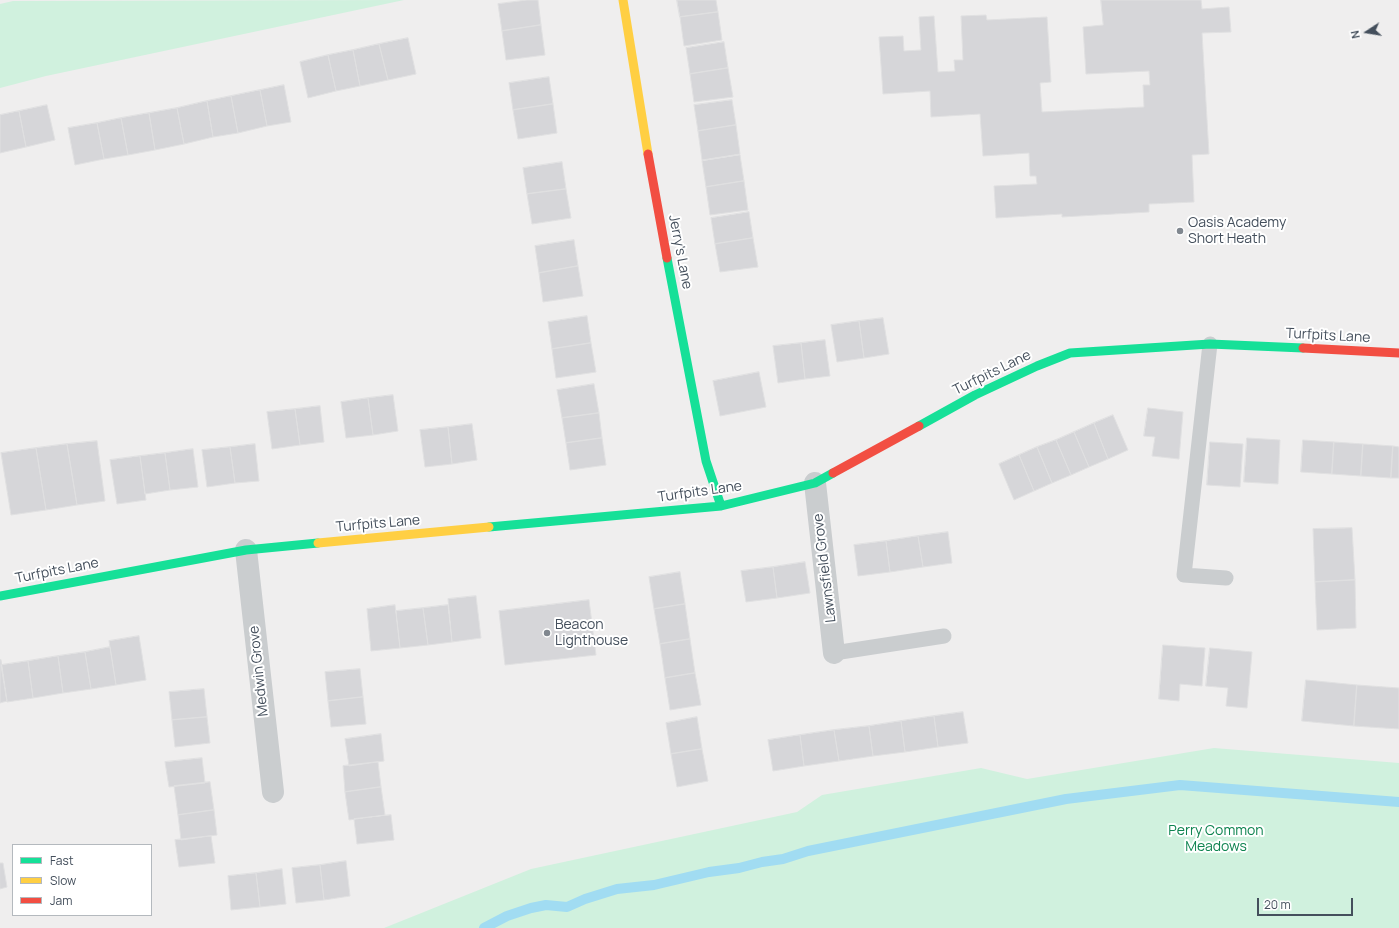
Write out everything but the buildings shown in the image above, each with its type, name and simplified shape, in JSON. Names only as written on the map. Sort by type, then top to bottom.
[{"type":"street","name":"Jerry's Lane","points":[[623,0],[656,202],[706,460],[721,506]]},
{"type":"street","name":"Turfpits Lane","points":[[0,596],[246,550],[721,506],[815,483],[975,395],[1070,353],[1210,344],[1399,353]]},
{"type":"street","name":"Lawnsfield Grove","points":[[815,483],[834,653]]},
{"type":"street","name":"Medwin Grove","points":[[246,550],[273,792]]},
{"type":"lane","points":[[1210,344],[1184,575],[1226,578]]},
{"type":"lane","points":[[834,653],[944,636]]},
{"type":"green space","points":[[404,0],[46,76],[0,88],[0,4],[13,1]]},
{"type":"green space","name":"Perry Common Meadows","points":[[1214,748],[1399,763],[1399,928],[384,928],[531,869],[797,812],[822,795],[981,768],[1027,779]]},
{"type":"waterway","points":[[484,928],[507,916],[531,908],[546,905],[567,907],[585,899],[617,889],[654,885],[709,872],[739,868],[762,862],[783,859],[808,851],[1066,799],[1180,785],[1399,802]]},
{"type":"traffic: fast","points":[[667,258],[706,461],[721,506]]},
{"type":"traffic: fast","points":[[919,426],[975,395],[1037,366],[1070,353],[1210,344],[1303,348]]},
{"type":"traffic: fast","points":[[489,527],[721,506],[815,483],[833,473]]},
{"type":"traffic: fast","points":[[0,596],[246,550],[318,543]]},
{"type":"traffic: slow","points":[[623,0],[648,154]]},
{"type":"traffic: slow","points":[[318,543],[489,527]]},
{"type":"traffic: jam","points":[[648,154],[667,258]]},
{"type":"traffic: jam","points":[[1303,348],[1399,353]]},
{"type":"traffic: jam","points":[[833,473],[919,426]]},
{"type":"place","name":"Oasis Academy Short Heath","points":[[1180,231]]},
{"type":"place","name":"Beacon Lighthouse","points":[[547,633]]}]
